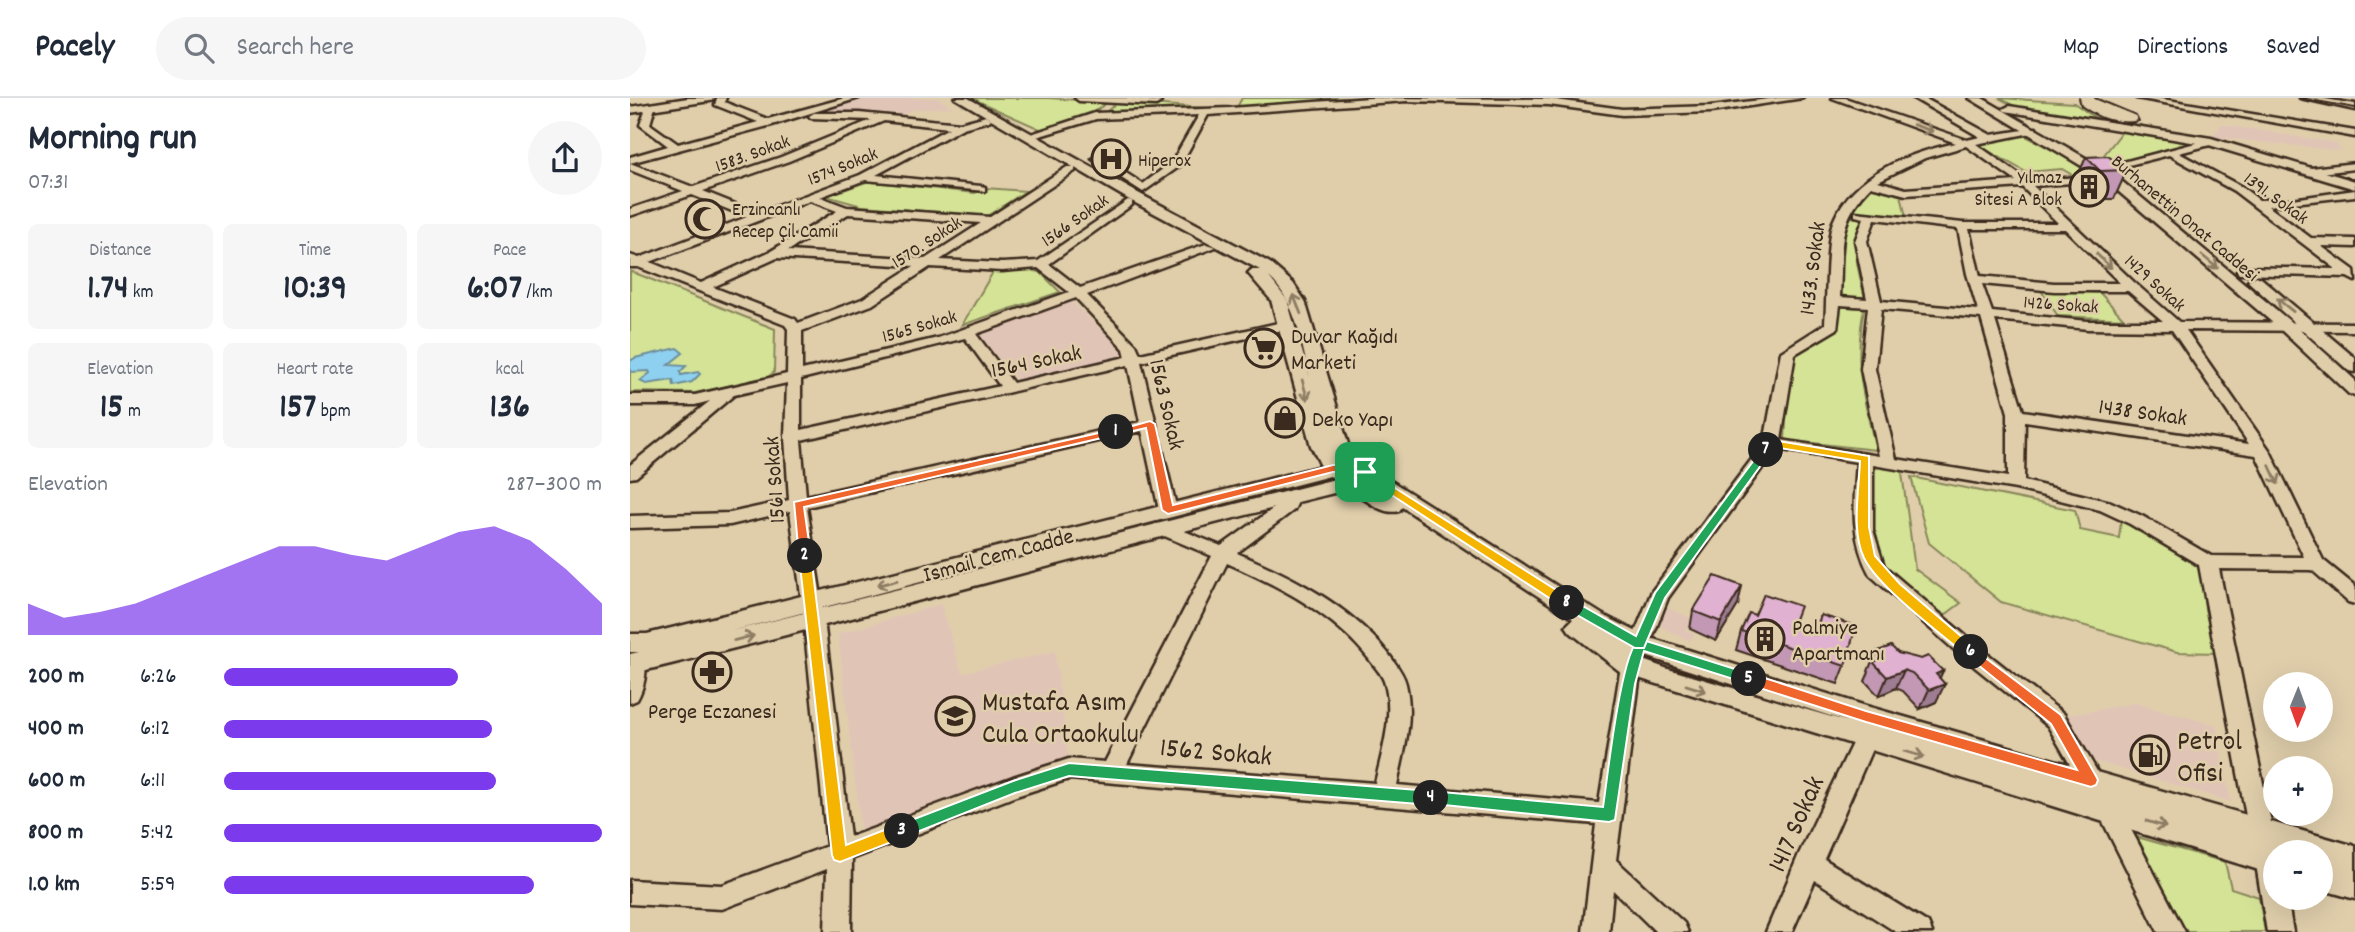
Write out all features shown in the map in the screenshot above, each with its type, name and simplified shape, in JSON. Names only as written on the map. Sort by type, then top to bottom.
[{"type":"main road","points":[[630,109],[650,103],[690,98]]},
{"type":"main road","points":[[650,103],[710,98]]},
{"type":"main road","points":[[947,98],[1128,203],[1252,270],[1266,281],[1279,300],[1321,446],[1319,458],[1303,476]]},
{"type":"main road","points":[[960,98],[1133,197],[1265,265],[1288,286],[1297,301],[1338,444],[1347,458],[1349,474]]},
{"type":"main road","name":"Burhanettin Onat Caddesi","points":[[1974,98],[2005,110]]},
{"type":"main road","name":"Burhanettin Onat Caddesi","points":[[1989,98],[2111,172],[2355,390]]},
{"type":"main road","points":[[2005,110],[2211,142],[2355,185]]},
{"type":"main road","points":[[2032,125],[2065,120]]},
{"type":"main road","points":[[2049,130],[2046,126],[2048,124],[2065,120]]},
{"type":"main road","name":"Burhanettin Onat Caddesi","points":[[2032,125],[2049,130],[2111,172],[2243,271],[2355,367]]},
{"type":"main road","points":[[1321,446],[1349,474],[1394,507],[1601,641],[1865,740],[2109,810],[2263,849]]},
{"type":"main road","name":"Ismail Cem Cadde","points":[[632,657],[1164,519],[1303,476],[1349,474]]},
{"type":"main road","name":"Ismail Cem Cadde","points":[[1164,519],[1292,496],[1349,474]]},
{"type":"main road","points":[[1635,655],[2091,780],[2263,848]]},
{"type":"main road","points":[[2333,857],[2355,860]]},
{"type":"main road","points":[[2333,879],[2355,885]]},
{"type":"street","points":[[722,98],[718,103],[769,123]]},
{"type":"street","points":[[630,160],[855,98]]},
{"type":"street","points":[[1079,98],[1233,105],[1407,98],[1549,100],[1616,111],[1711,109],[1800,98]]},
{"type":"street","points":[[1660,98],[1666,111]]},
{"type":"street","name":"1429 Sokak","points":[[1836,98],[1969,144],[2024,183],[2130,287],[2176,326],[2262,451],[2316,565],[2355,597]]},
{"type":"street","points":[[1917,98],[1990,139]]},
{"type":"street","points":[[2304,98],[2355,106]]},
{"type":"street","points":[[2319,98],[2355,106]]},
{"type":"street","points":[[1095,116],[1116,99]]},
{"type":"street","points":[[2139,102],[2229,109],[2355,134]]},
{"type":"street","points":[[650,103],[641,127],[677,148]]},
{"type":"street","points":[[1030,136],[1095,116],[1205,112],[1233,105]]},
{"type":"street","points":[[2222,123],[2229,109]]},
{"type":"street","points":[[1097,159],[1143,189],[1175,164],[1205,112]]},
{"type":"street","points":[[797,115],[884,118],[960,126]]},
{"type":"street","name":"1583. Sokak","points":[[630,213],[785,159],[884,118]]},
{"type":"street","name":"1574 Sokak","points":[[633,262],[864,177],[960,126],[986,119]]},
{"type":"street","name":"1433. Sokak","points":[[1596,932],[1609,815],[1635,655],[1659,596],[1772,443],[1788,352],[1832,326],[1838,225],[1842,213],[1855,197],[1902,163],[2032,125]]},
{"type":"street","points":[[1842,213],[1870,216],[2024,183],[2111,172],[2211,142]]},
{"type":"street","name":"1391. Sokak","points":[[2172,153],[2259,203],[2352,275]]},
{"type":"street","points":[[630,166],[757,217]]},
{"type":"street","points":[[2311,171],[2355,166]]},
{"type":"street","name":"1570. Sokak","points":[[795,329],[867,302],[1071,169]]},
{"type":"street","points":[[864,177],[981,189]]},
{"type":"street","points":[[1872,183],[1911,206],[1963,226],[2068,226]]},
{"type":"street","points":[[2259,203],[2292,202],[2355,193]]},
{"type":"street","points":[[809,197],[846,210],[991,220]]},
{"type":"street","name":"1566 Sokak","points":[[1041,264],[1128,203]]},
{"type":"street","points":[[702,287],[775,254],[846,210]]},
{"type":"street","points":[[1870,216],[1861,241],[1875,305],[1868,369],[1889,462]]},
{"type":"street","points":[[1963,226],[1967,257],[1989,316],[2017,415],[2016,484]]},
{"type":"street","points":[[2310,242],[2355,243]]},
{"type":"street","name":"1565 Sokak","points":[[630,400],[695,400],[942,341],[1210,247]]},
{"type":"street","points":[[775,254],[1002,267],[1041,264]]},
{"type":"street","points":[[633,262],[790,322],[795,329]]},
{"type":"street","name":"1563 Sokak","points":[[1041,264],[1077,293],[1131,348],[1150,424],[1164,519]]},
{"type":"street","points":[[2243,271],[2352,275]]},
{"type":"street","points":[[1975,279],[2054,287],[2130,287]]},
{"type":"street","name":"1426 Sokak","points":[[1834,300],[2088,325],[2355,327]]},
{"type":"street","name":"1564 Sokak","points":[[793,437],[1287,326]]},
{"type":"street","name":"1561 Sokak","points":[[795,329],[793,437],[798,505],[813,612],[840,855],[838,932]]},
{"type":"street","points":[[967,331],[1010,389]]},
{"type":"street","points":[[630,473],[729,393]]},
{"type":"street","name":"1438 Sokak","points":[[2017,415],[2262,451]]},
{"type":"street","points":[[630,522],[730,519],[1150,424]]},
{"type":"street","points":[[1772,443],[2016,484],[2105,506],[2136,520],[2208,562],[2316,565]]},
{"type":"street","points":[[1865,458],[1864,537],[1869,557],[1877,570],[1967,649],[2056,720],[2091,780]]},
{"type":"street","points":[[1112,771],[1222,554],[1288,506],[1292,496]]},
{"type":"street","points":[[1164,519],[1222,554],[1278,578],[1346,622],[1372,645],[1395,680],[1399,711],[1384,794]]},
{"type":"street","points":[[2208,562],[2266,840]]},
{"type":"street","points":[[630,694],[632,657]]},
{"type":"street","name":"1417 Sokak","points":[[1779,932],[1808,862],[1865,740]]},
{"type":"street","name":"1562 Sokak","points":[[630,892],[722,897],[840,855],[1013,787],[1069,769],[1609,815]]},
{"type":"street","points":[[2109,810],[2172,932]]},
{"type":"street","points":[[1808,862],[1919,932]]},
{"type":"street","points":[[1604,864],[1675,932]]},
{"type":"street","points":[[2277,910],[2280,932]]},
{"type":"shaded area","points":[[865,98],[937,98],[952,107],[909,110],[903,117],[817,112]]},
{"type":"shaded area","points":[[2221,124],[2336,143],[2342,151],[2212,137]]},
{"type":"shaded area","points":[[1072,301],[1122,350],[1124,361],[1019,383],[977,333]]},
{"type":"shaded area","name":"Mustafa Asım Cula Ortaokulu","points":[[941,604],[962,673],[1055,651],[1069,759],[861,834],[838,634]]},
{"type":"shaded area","points":[[1668,608],[1693,619],[1686,630],[1695,634],[1690,641],[1661,627],[1661,620]]},
{"type":"shaded area","points":[[2135,703],[2216,725],[2231,802],[2088,759],[2063,716]]},
{"type":"green space","points":[[971,98],[1049,98],[1107,102],[1085,116],[1042,130]]},
{"type":"green space","points":[[1242,98],[1387,98],[1236,109]]},
{"type":"green space","points":[[1999,98],[2074,103],[2108,123],[2018,108]]},
{"type":"green space","points":[[1118,102],[1223,109],[1106,112]]},
{"type":"green space","points":[[2122,132],[2199,144],[2118,162],[2104,155]]},
{"type":"green space","points":[[2024,135],[2095,175],[2074,176],[2062,169],[2026,172],[1978,145]]},
{"type":"green space","points":[[869,181],[975,193],[985,188],[1026,191],[987,216],[862,206],[826,196]]},
{"type":"green space","points":[[1873,187],[1901,195],[1906,217],[1848,211],[1849,206]]},
{"type":"green space","points":[[1845,217],[1862,218],[1856,249],[1865,298],[1841,296],[1840,222]]},
{"type":"green space","points":[[630,271],[775,329],[774,372],[768,377],[695,393],[630,392]]},
{"type":"green space","points":[[993,272],[1040,272],[1060,292],[962,325]]},
{"type":"green space","points":[[2040,289],[2100,293],[2124,319],[2058,316]]},
{"type":"green space","points":[[1837,306],[1864,308],[1859,347],[1861,380],[1876,450],[1785,440],[1789,362],[1794,355],[1834,331]]},
{"type":"green space","points":[[1877,467],[1894,468],[1902,473],[1915,569],[1961,603],[1945,615],[1891,576],[1875,556],[1870,536],[1871,484],[1872,474]]},
{"type":"green space","points":[[1911,477],[2075,510],[2080,530],[2119,538],[2121,521],[2146,532],[2202,570],[2205,609],[2215,653],[2177,652],[2001,602],[1929,543]]},
{"type":"green space","points":[[2137,837],[2225,862],[2231,888],[2259,897],[2265,932],[2186,932]]},
{"type":"water","points":[[677,348],[683,353],[668,365],[686,366],[680,372],[681,375],[698,372],[700,374],[692,382],[674,386],[673,380],[646,384],[640,381],[649,371],[630,372],[630,361],[635,358]]},
{"type":"building","points":[[2108,156],[2127,170],[2100,171],[2086,157]]},
{"type":"building","points":[[1715,576],[1742,586],[1721,622],[1693,611]]},
{"type":"building","points":[[1764,594],[1800,606],[1792,627],[1815,635],[1821,615],[1856,626],[1845,666],[1741,631],[1749,613],[1755,615]]},
{"type":"building","points":[[1891,646],[1898,653],[1921,659],[1928,656],[1943,671],[1936,674],[1945,684],[1929,690],[1912,673],[1904,670],[1887,677],[1873,662],[1882,659],[1876,652]]},
{"type":"tram line","points":[[2079,98],[2081,106],[2101,118],[2123,123],[2139,121],[2136,115],[2095,98]]},
{"type":"tram line","points":[[2300,98],[2355,108]]},
{"type":"place","name":"Hiperox","points":[[1111,159]]},
{"type":"place","name":"Yılmaz Sitesi A Blok","points":[[2089,187]]},
{"type":"place","name":"Erzincanlı Recep Çil Camii","points":[[705,219]]},
{"type":"place","name":"Duvar Kağıdı Marketi","points":[[1264,348]]},
{"type":"place","name":"Deko Yapı","points":[[1285,418]]},
{"type":"place","name":"Palmiye Apartmanı","points":[[1765,639]]},
{"type":"place","name":"Perge Eczanesi","points":[[712,672]]},
{"type":"place","name":"Mustafa Asım Cula Ortaokulu","points":[[955,716]]},
{"type":"place","name":"Petrol Ofisi","points":[[2150,755]]},
{"type":"route","points":[[1365,472],[1350,468],[1333,469],[1168,510],[1150,424],[798,505],[812,603],[840,855],[1013,787],[1069,769],[1609,815],[1631,666],[1640,644],[1866,717],[2091,780],[2056,720],[1967,649],[1877,570],[1869,557],[1864,537],[1865,458],[1772,443],[1659,596],[1640,644],[1595,621],[1365,472]]}]
